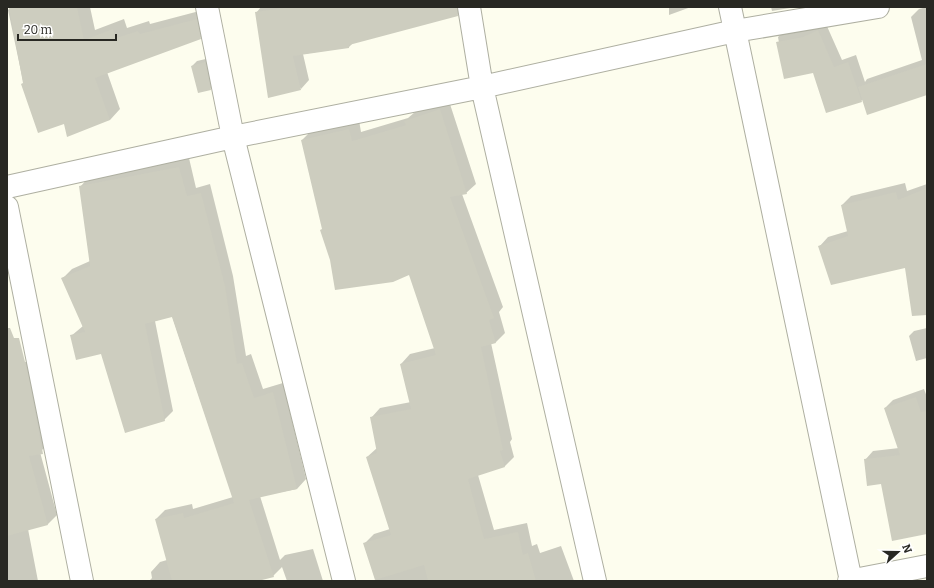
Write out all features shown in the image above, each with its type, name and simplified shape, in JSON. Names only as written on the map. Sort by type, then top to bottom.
[{"type":"street","points":[[207,7],[233,137],[344,581]]},
{"type":"street","points":[[469,7],[482,87],[595,581]]},
{"type":"street","points":[[730,7],[851,581],[927,566]]},
{"type":"street","points":[[7,187],[233,137],[482,87],[735,31],[878,7]]},
{"type":"street","points":[[7,207],[82,581]]},
{"type":"building","points":[[9,7],[77,7],[84,40],[113,29],[116,38],[138,31],[140,34],[197,19],[201,39],[95,78],[110,120],[67,137],[64,124],[38,133],[21,84],[23,83]]},
{"type":"building","points":[[290,7],[457,7],[458,16],[349,45],[349,48],[293,56],[301,90],[268,98],[255,12]]},
{"type":"building","points":[[818,30],[834,67],[848,62],[862,102],[826,113],[813,73],[784,79],[776,42],[803,37]]},
{"type":"building","points":[[205,62],[211,90],[198,93],[191,66]]},
{"type":"building","points":[[927,64],[927,95],[867,115],[858,87]]},
{"type":"building","points":[[440,109],[467,194],[450,197],[494,318],[489,320],[496,343],[481,347],[503,450],[500,451],[505,467],[468,479],[484,539],[518,532],[523,555],[528,553],[536,581],[428,581],[424,565],[375,580],[363,543],[391,535],[366,457],[377,453],[370,417],[411,409],[400,364],[436,355],[409,275],[393,282],[335,290],[330,260],[320,230],[322,229],[301,140],[349,129],[352,141],[406,125],[404,121]]},
{"type":"building","points":[[179,167],[187,196],[201,193],[225,286],[237,364],[242,363],[254,398],[273,392],[297,489],[249,500],[274,577],[258,581],[172,581],[155,519],[183,513],[184,518],[234,503],[172,317],[145,324],[165,421],[125,433],[101,354],[76,360],[70,335],[85,332],[61,278],[90,266],[79,186]]},
{"type":"building","points":[[927,188],[927,315],[912,316],[905,268],[831,285],[818,246],[848,236],[841,205],[896,192],[898,200]]},
{"type":"building","points":[[7,328],[10,328],[14,338],[19,338],[29,378],[43,454],[29,456],[48,525],[7,536]]},
{"type":"building","points":[[916,397],[921,412],[927,411],[927,534],[892,541],[881,484],[867,486],[864,459],[900,455],[884,408]]}]
